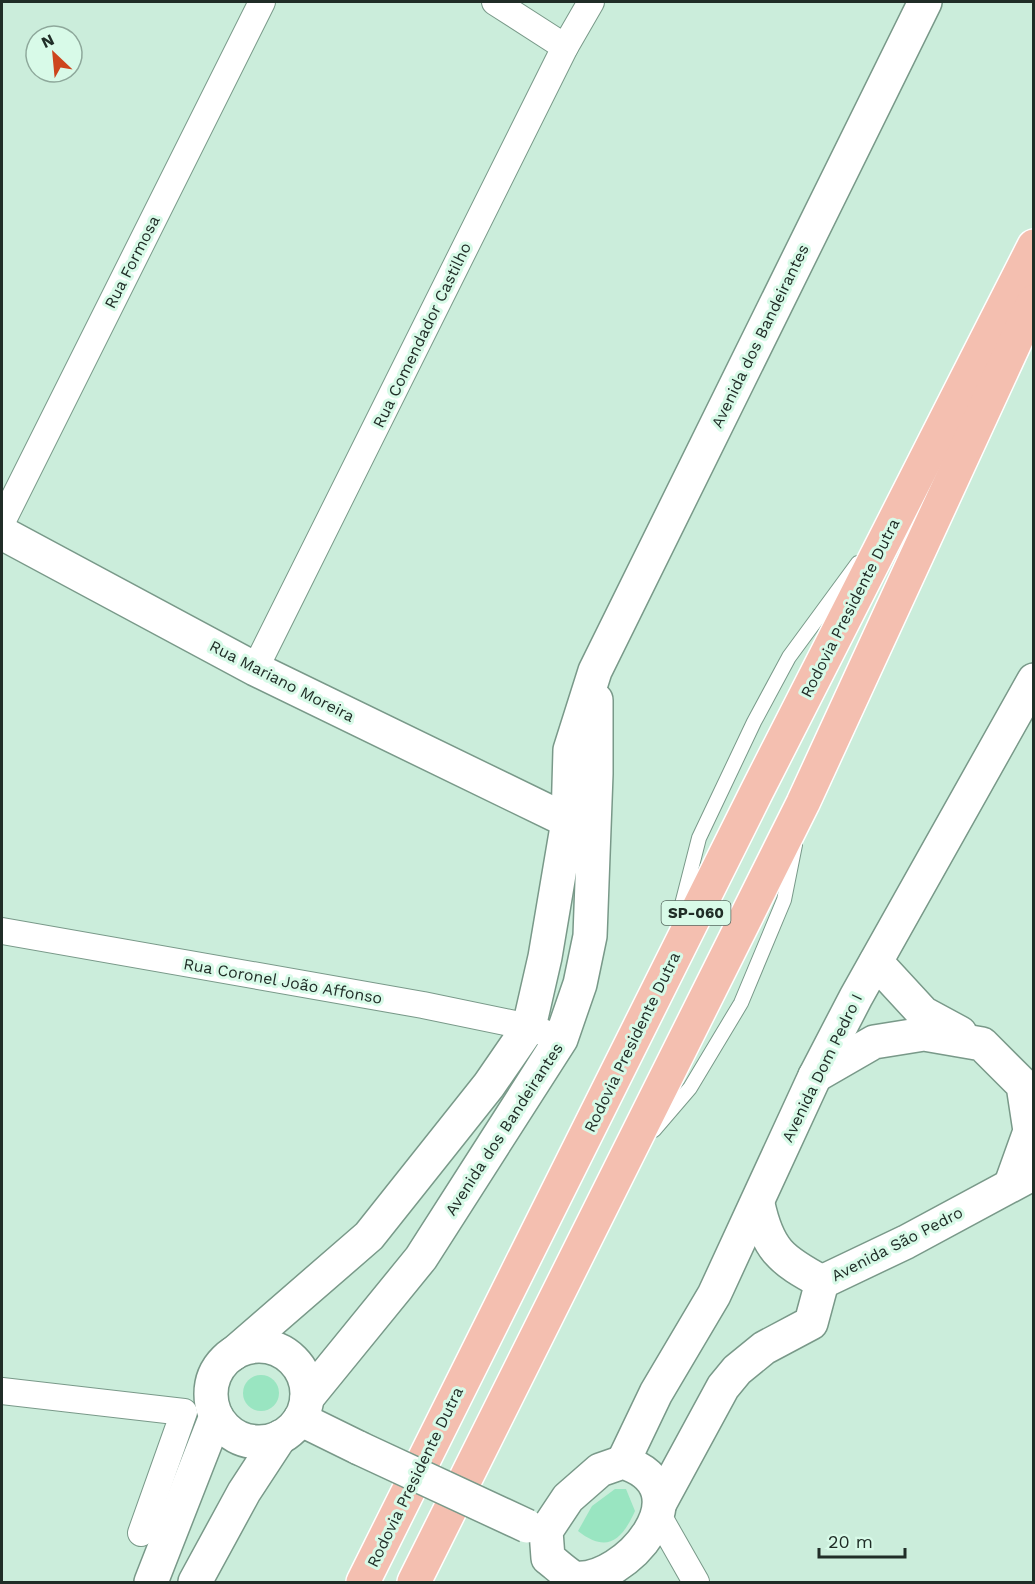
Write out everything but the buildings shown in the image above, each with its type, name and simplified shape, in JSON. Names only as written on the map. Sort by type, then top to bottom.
[{"type":"highway","name":"Rodovia Presidente Dutra","points":[[363,1582],[664,978],[1034,246]]},
{"type":"highway","name":"SP-060","points":[[414,1582],[803,803],[1034,301]]},
{"type":"main road","name":"Avenida dos Bandeirantes","points":[[233,1354],[369,1236],[489,1085],[529,1027],[545,957],[568,821],[570,750],[595,671],[925,2]]},
{"type":"main road","name":"Rua Mariano Moreira","points":[[2,533],[255,669],[568,821]]},
{"type":"main road","name":"Avenida dos Bandeirantes","points":[[195,1582],[244,1492],[296,1418],[421,1258],[561,1039],[580,984],[590,936],[597,774],[595,671]]},
{"type":"main road","name":"Avenida Dom Pedro I","points":[[623,1462],[656,1393],[714,1295],[758,1204],[815,1076],[1034,680]]},
{"type":"main road","points":[[876,962],[923,1013],[1034,1070]]},
{"type":"main road","points":[[815,1076],[874,1042],[924,1034],[982,1044],[1023,1085],[1030,1131],[1027,1180]]},
{"type":"main road","name":"Avenida São Pedro","points":[[660,1510],[723,1387],[737,1370],[764,1348],[811,1323],[822,1282],[1027,1180]]},
{"type":"main road","points":[[758,1204],[765,1235],[792,1266],[822,1282]]},
{"type":"main road","points":[[262,1346],[283,1354],[300,1369],[306,1383],[296,1418],[266,1441],[237,1437],[225,1428],[216,1416],[211,1389],[222,1364],[233,1354],[246,1348],[262,1346]]},
{"type":"main road","points":[[151,1582],[216,1416]]},
{"type":"main road","points":[[296,1418],[359,1448],[540,1549],[575,1578],[597,1581],[622,1571],[646,1544],[660,1510],[651,1478],[639,1467],[623,1462],[600,1470],[568,1498],[540,1549]]},
{"type":"street","name":"Rua Formosa","points":[[2,522],[262,2]]},
{"type":"street","points":[[495,2],[565,47]]},
{"type":"street","name":"Rua Comendador Castilho","points":[[255,669],[565,47],[591,2]]},
{"type":"street","name":"Rua Coronel João Affonso","points":[[2,931],[529,1027],[561,1039]]},
{"type":"street","points":[[2,1392],[184,1412],[141,1533]]},
{"type":"street","points":[[660,1510],[696,1582]]},
{"type":"green space","points":[[261,1375],[274,1380],[279,1393],[274,1406],[261,1411],[248,1406],[243,1393],[248,1380]]},
{"type":"green space","points":[[615,1489],[626,1489],[635,1511],[630,1522],[618,1537],[605,1543],[597,1542],[578,1531],[592,1506]]}]
